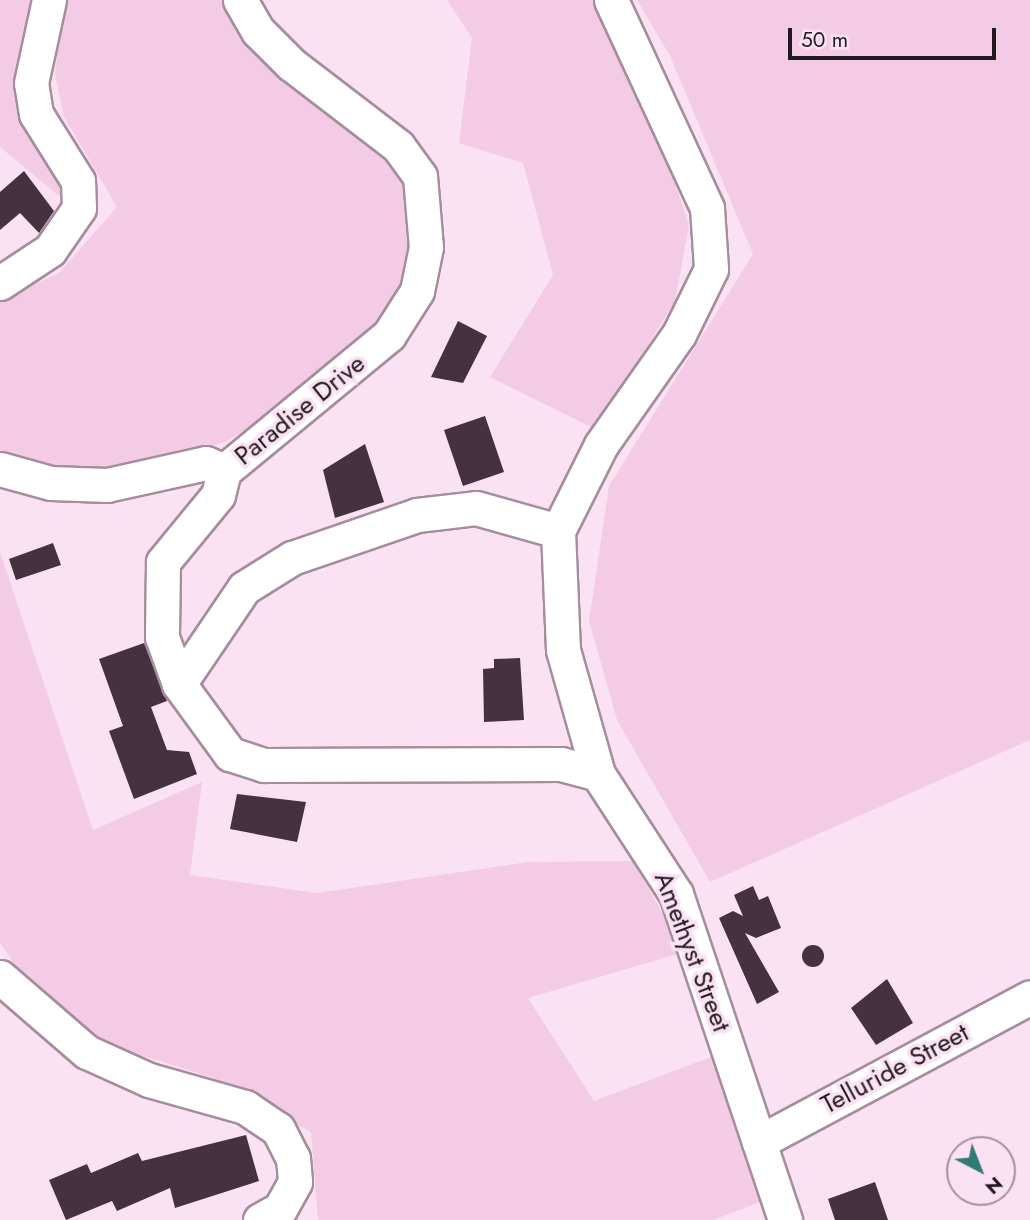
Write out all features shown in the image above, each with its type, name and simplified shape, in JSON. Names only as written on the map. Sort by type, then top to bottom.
[{"type":"street","points":[[7,272],[50,250],[79,208],[78,181],[36,114],[33,94],[49,0]]},
{"type":"street","name":"Paradise Drive","points":[[240,0],[258,31],[290,64],[398,146],[420,176],[426,247],[417,291],[388,335],[224,471],[218,495],[163,562],[162,638],[178,684],[230,754],[264,765],[561,764],[598,774]]},
{"type":"street","points":[[178,684],[244,588],[317,548],[416,515],[476,508],[558,531],[601,445],[679,334],[711,270],[707,208],[611,0]]},
{"type":"street","points":[[0,469],[51,483],[107,485],[206,463],[224,471]]},
{"type":"street","name":"Amethyst Street","points":[[558,531],[563,650],[598,774],[676,894],[785,1220]]},
{"type":"street","points":[[0,977],[87,1052],[149,1080],[244,1107],[278,1129],[295,1171],[270,1214]]},
{"type":"street","name":"Telluride Street","points":[[759,1142],[1030,997]]},
{"type":"shaded area","points":[[0,0],[33,0],[66,190],[59,196],[0,147]]},
{"type":"shaded area","points":[[62,0],[221,0],[281,71],[378,142],[415,196],[400,300],[322,385],[225,442],[112,473],[25,462],[0,451],[0,300],[59,273],[117,207],[64,117],[55,74]]},
{"type":"shaded area","points":[[447,0],[594,0],[647,99],[689,225],[675,302],[595,429],[490,377],[553,275],[523,163],[459,143],[472,38]]},
{"type":"shaded area","points":[[637,0],[1030,0],[1030,740],[710,882],[617,720],[589,621],[609,486],[753,254],[670,56]]},
{"type":"shaded area","points":[[0,552],[93,830],[202,782],[190,875],[317,893],[528,862],[633,861],[684,952],[528,998],[594,1101],[719,1054],[765,1200],[713,1220],[318,1220],[311,1132],[210,1077],[109,1045],[29,985],[0,943]]},
{"type":"building","points":[[24,171],[54,211],[39,233],[20,213],[0,230],[0,192]]},
{"type":"building","points":[[458,321],[487,336],[463,383],[431,377]]},
{"type":"building","points":[[485,416],[504,472],[463,486],[444,430]]},
{"type":"building","points":[[365,444],[384,502],[335,518],[323,470]]},
{"type":"building","points":[[53,543],[61,565],[16,580],[9,559]]},
{"type":"building","points":[[144,643],[167,701],[151,707],[167,750],[189,752],[197,774],[134,799],[109,731],[123,726],[99,659]]},
{"type":"building","points":[[520,658],[524,720],[484,722],[483,669],[494,668],[494,659]]},
{"type":"building","points":[[237,794],[306,802],[297,842],[230,829]]},
{"type":"building","points":[[753,886],[759,900],[768,896],[781,928],[756,938],[745,933],[779,992],[757,1004],[719,918],[733,911],[743,916],[734,895]]},
{"type":"building","points":[[809,945],[817,945],[824,952],[824,960],[817,967],[809,967],[802,960],[802,952]]},
{"type":"building","points":[[887,979],[913,1023],[876,1045],[851,1008]]},
{"type":"building","points":[[246,1135],[259,1181],[175,1208],[170,1188],[117,1211],[112,1201],[66,1220],[49,1180],[87,1164],[91,1173],[138,1153],[142,1161]]},
{"type":"building","points":[[875,1182],[888,1220],[835,1220],[828,1199]]}]
